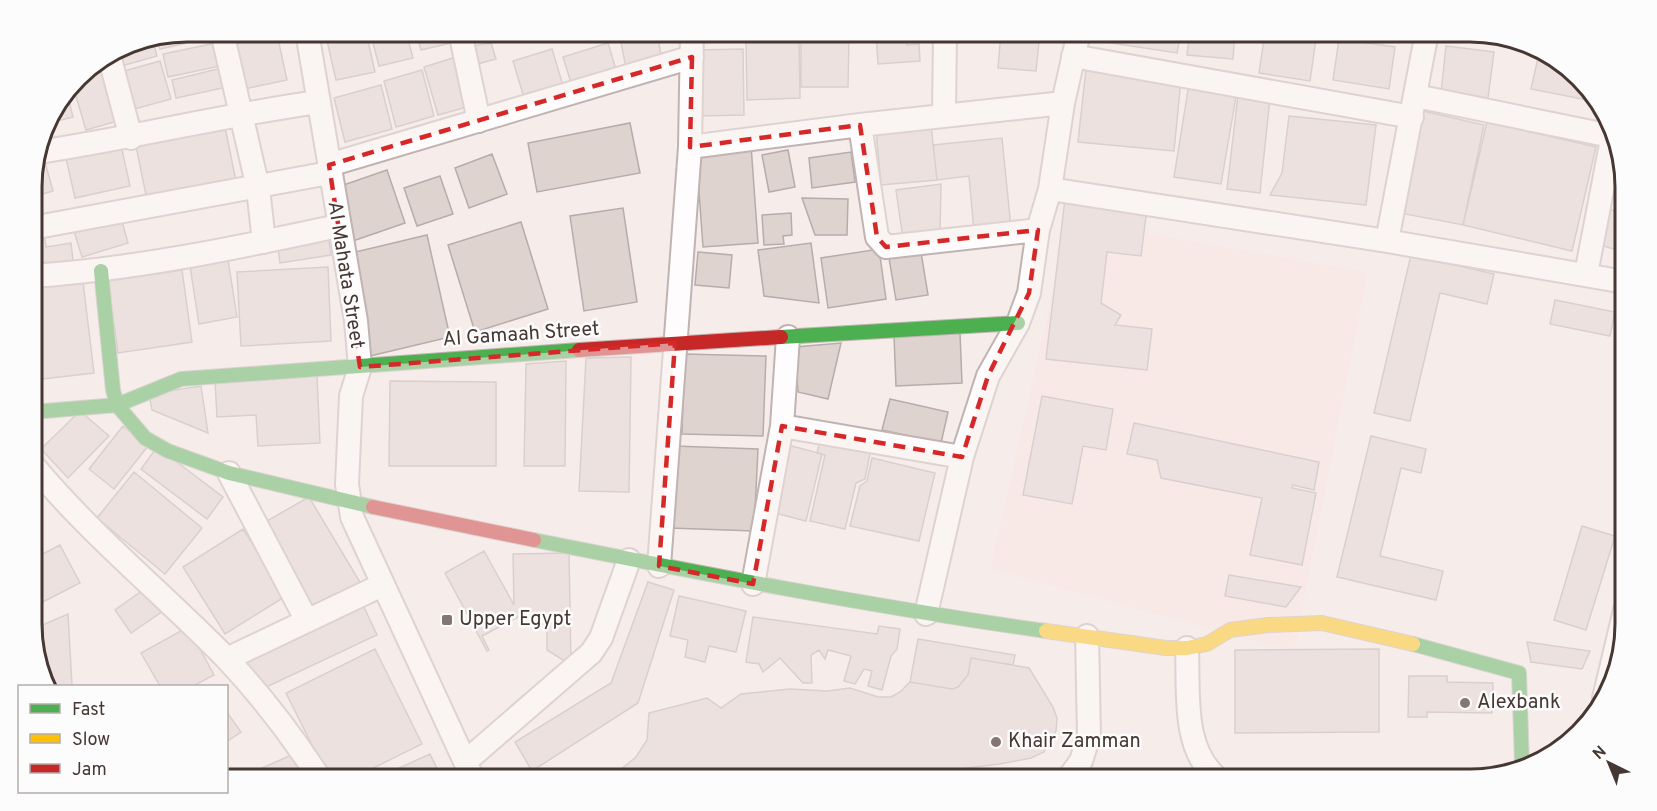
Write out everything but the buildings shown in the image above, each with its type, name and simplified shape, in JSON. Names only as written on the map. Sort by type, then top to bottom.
[{"type":"street","points":[[224,42],[258,188],[264,242]]},
{"type":"street","name":"Al Mahata Street","points":[[309,42],[338,226],[356,321],[360,367],[351,396],[348,502],[357,532],[468,769]]},
{"type":"street","points":[[462,42],[480,121]]},
{"type":"street","points":[[659,566],[690,147],[692,42]]},
{"type":"street","points":[[944,115],[945,42]]},
{"type":"street","points":[[926,614],[962,457],[988,376],[1018,323],[1029,293],[1038,230],[1050,189],[1063,103],[1076,42]]},
{"type":"street","points":[[1387,241],[1426,42]]},
{"type":"street","points":[[1073,56],[1605,136]]},
{"type":"street","points":[[42,226],[258,188],[329,169],[692,57]]},
{"type":"street","points":[[111,64],[131,138]]},
{"type":"street","points":[[47,151],[131,138],[241,113],[318,102]]},
{"type":"street","points":[[690,147],[944,115],[1063,103]]},
{"type":"street","points":[[860,125],[877,237],[886,247],[1038,230]]},
{"type":"street","points":[[1586,274],[1610,149]]},
{"type":"street","points":[[1050,189],[1387,241],[1615,280]]},
{"type":"street","points":[[42,275],[101,271],[169,261],[338,226]]},
{"type":"street","points":[[101,271],[112,390],[117,405],[145,438],[168,451],[229,473],[348,502],[753,584],[926,614],[1166,648],[1187,648],[1207,644],[1230,630],[1268,625],[1322,623],[1435,649],[1519,673],[1522,759]]},
{"type":"street","name":"Al Gamaah Street","points":[[42,411],[117,405],[181,379],[675,343],[1018,323]]},
{"type":"street","points":[[753,584],[782,426],[788,337]]},
{"type":"street","points":[[782,426],[962,457]]},
{"type":"street","points":[[229,473],[307,621]]},
{"type":"street","points":[[42,475],[63,501],[102,540],[226,659],[274,716],[313,769]]},
{"type":"street","points":[[471,769],[591,653],[609,619],[629,560]]},
{"type":"street","points":[[226,659],[382,585]]},
{"type":"street","points":[[1075,769],[1081,760],[1089,736],[1087,636]]},
{"type":"street","points":[[1187,648],[1191,733],[1200,755],[1210,769]]},
{"type":"highlighted area","points":[[692,57],[690,147],[860,125],[877,237],[886,247],[1038,230],[1029,293],[988,376],[962,457],[782,426],[753,584],[659,566],[675,343],[360,367],[329,165]]},
{"type":"shaded area","points":[[1069,219],[1368,272],[1294,652],[990,569]]},
{"type":"traffic: fast","points":[[101,271],[113,390],[117,405],[145,438],[168,451],[229,473],[373,507]]},
{"type":"traffic: fast","points":[[781,337],[1018,323]]},
{"type":"traffic: fast","points":[[42,411],[117,405],[181,379],[579,350]]},
{"type":"traffic: fast","points":[[534,540],[853,601],[1046,631]]},
{"type":"traffic: fast","points":[[1413,644],[1519,673],[1522,759]]},
{"type":"traffic: slow","points":[[1046,631],[1166,648],[1187,648],[1207,644],[1230,630],[1268,625],[1322,623],[1413,644]]},
{"type":"traffic: jam","points":[[579,350],[781,337]]},
{"type":"traffic: jam","points":[[373,507],[534,540]]},
{"type":"place","name":"Upper Egypt","points":[[447,620]]},
{"type":"place","name":"Alexbank","points":[[1465,703]]},
{"type":"place","name":"Khair Zamman","points":[[996,742]]}]
